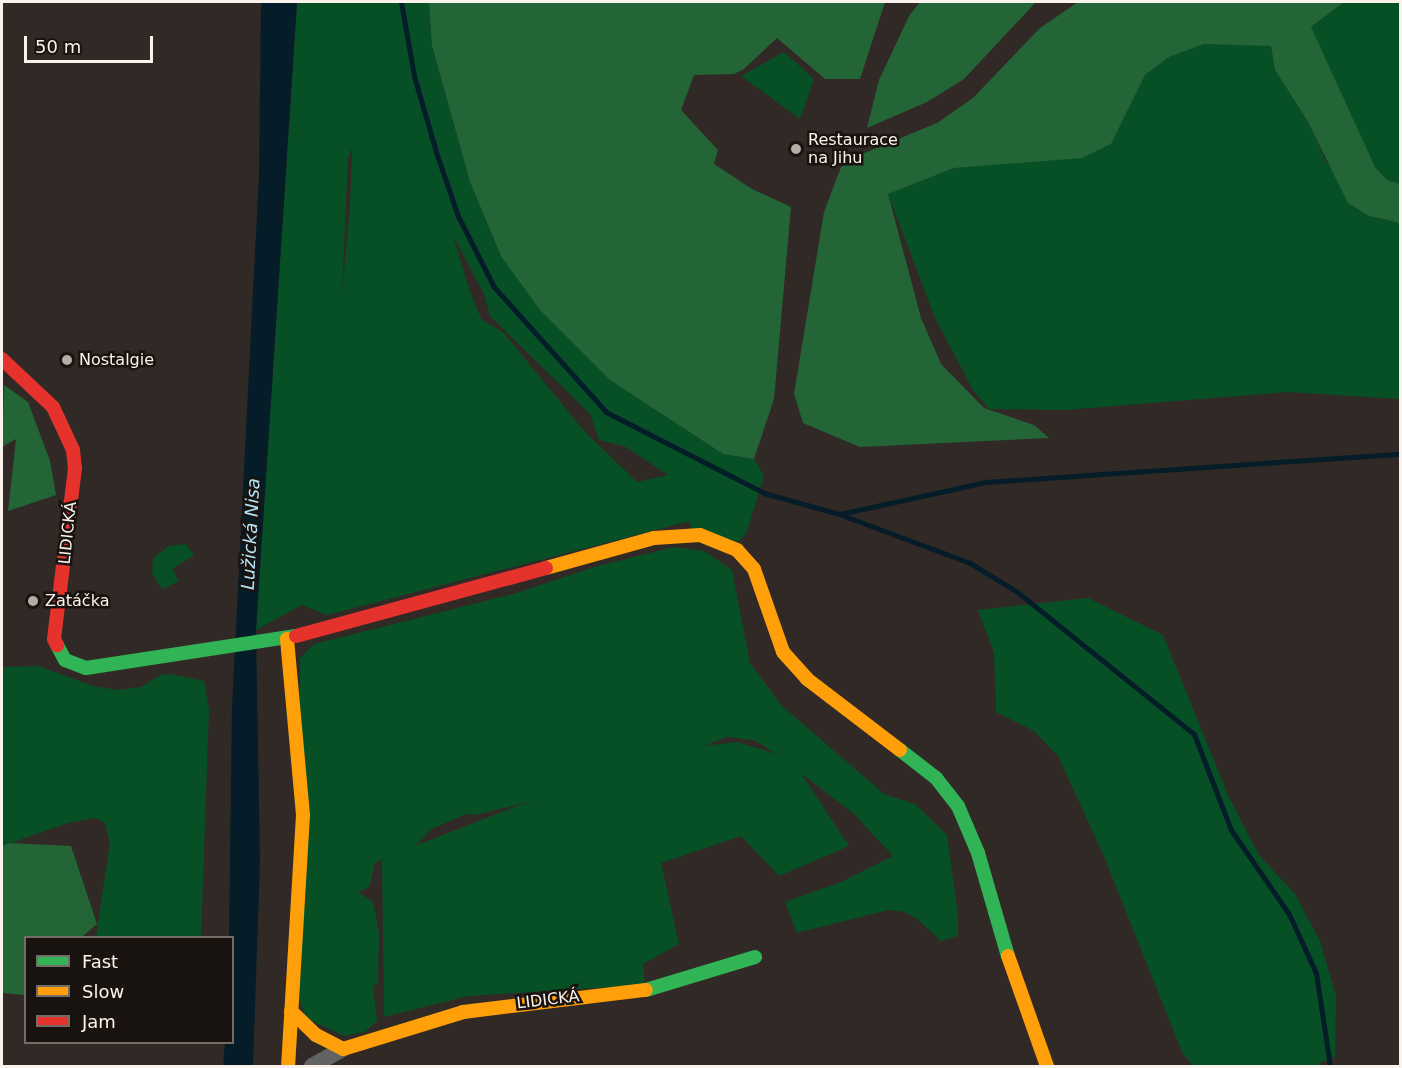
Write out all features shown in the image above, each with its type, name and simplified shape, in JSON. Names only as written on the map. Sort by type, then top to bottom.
[{"type":"street","name":"LIDICKÁ","points":[[2,360],[38,389],[53,407],[73,450],[75,468],[54,639],[65,660],[86,668],[281,640],[654,538],[700,535],[737,550],[754,569],[783,652],[807,679],[936,778],[958,806],[978,853],[1011,968],[1047,1066]]},
{"type":"street","points":[[281,640],[303,815],[288,1066]]},
{"type":"street","name":"LIDICKÁ","points":[[312,1066],[343,1049],[463,1012],[649,990],[755,957]]},
{"type":"street","points":[[291,1011],[303,1026],[343,1049]]},
{"type":"green space","points":[[297,2],[429,2],[432,47],[470,182],[501,256],[610,380],[723,454],[754,459],[764,476],[746,534],[738,542],[691,529],[690,521],[327,615],[302,605],[256,630]],"holes":[[[352,148],[350,206],[342,294],[348,158]],[[453,236],[484,294],[490,316],[590,414],[599,440],[626,447],[668,475],[637,482],[584,431],[503,332],[482,320],[471,295]]]},
{"type":"green space","points":[[429,2],[885,2],[860,79],[825,79],[777,38],[744,69],[734,74],[694,75],[681,110],[718,150],[714,164],[752,189],[791,207],[774,399],[754,459],[723,454],[610,380],[540,310],[501,256],[470,182],[432,46]]},
{"type":"green space","points":[[920,2],[1036,2],[964,79],[927,102],[867,128],[879,80],[909,16]]},
{"type":"green space","points":[[1078,2],[1344,2],[1311,27],[1375,167],[1387,180],[1400,184],[1400,223],[1369,216],[1348,203],[1307,120],[1275,70],[1271,46],[1204,44],[1169,57],[1145,75],[1111,144],[1082,158],[954,168],[888,194],[921,318],[941,364],[984,408],[1034,425],[1049,438],[860,447],[803,423],[794,394],[824,212],[841,167],[857,156],[937,123],[973,98],[1040,28]]},
{"type":"green space","points":[[1344,2],[1400,2],[1400,184],[1387,180],[1375,167],[1316,45],[1311,27]]},
{"type":"green space","points":[[1231,43],[1271,46],[1275,70],[1307,120],[1327,163],[1369,216],[1400,223],[1400,399],[1287,392],[1065,410],[989,409],[973,390],[935,318],[888,194],[954,168],[1091,154],[1111,144],[1145,75],[1169,57],[1204,44]]},
{"type":"green space","points":[[784,52],[814,79],[800,119],[741,76]]},
{"type":"green space","points":[[4,385],[28,402],[50,461],[56,495],[8,511],[16,439],[2,447]]},
{"type":"green space","points":[[186,544],[194,555],[172,569],[179,581],[162,589],[152,573],[153,558],[169,546]]},
{"type":"green space","points":[[674,547],[704,551],[732,570],[750,663],[781,705],[884,794],[915,804],[947,835],[958,915],[958,936],[941,941],[916,918],[904,912],[889,910],[797,933],[785,902],[841,882],[893,856],[854,814],[801,773],[849,846],[779,876],[741,836],[661,863],[679,944],[643,964],[645,985],[468,996],[384,1017],[382,859],[375,863],[369,887],[358,892],[373,902],[379,933],[378,982],[373,987],[377,1021],[365,1032],[344,1036],[306,1018],[298,997],[300,658],[314,644],[513,594],[594,567]],"holes":[[[727,737],[754,740],[776,754],[737,742],[703,746]],[[532,801],[517,806],[415,846],[432,829],[466,814],[475,815]]]},
{"type":"green space","points":[[1088,598],[1163,635],[1228,795],[1259,855],[1295,894],[1320,941],[1336,996],[1335,1057],[1319,1063],[1320,1066],[1193,1066],[1182,1052],[1103,854],[1058,756],[1034,731],[996,712],[994,653],[978,610]]},
{"type":"green space","points":[[38,666],[93,686],[118,690],[141,687],[160,675],[171,674],[204,681],[209,709],[201,936],[96,936],[110,843],[105,823],[95,818],[68,823],[2,846],[2,667]]},
{"type":"green space","points":[[10,843],[71,846],[97,924],[83,936],[24,936],[24,995],[2,993],[2,846]]},
{"type":"water","name":"Lužická Nisa","points":[[261,2],[297,2],[256,630],[260,861],[253,1066],[223,1066],[225,1044],[234,1044],[234,936],[229,936],[232,705],[259,174]]},
{"type":"waterway","points":[[401,2],[414,76],[437,155],[458,216],[494,287],[606,412],[764,493],[839,514],[970,563],[1016,591],[1194,734],[1231,830],[1289,914],[1316,973],[1330,1066]]},
{"type":"waterway","points":[[840,514],[985,482],[1400,454]]},
{"type":"traffic: fast","points":[[57,645],[65,660],[86,668],[296,636]]},
{"type":"traffic: fast","points":[[900,750],[936,778],[958,806],[978,853],[1008,956]]},
{"type":"traffic: fast","points":[[646,990],[755,957]]},
{"type":"traffic: slow","points":[[546,568],[654,538],[700,535],[737,550],[754,569],[783,652],[807,679],[900,750]]},
{"type":"traffic: slow","points":[[287,639],[303,815],[288,1066]]},
{"type":"traffic: slow","points":[[1008,956],[1047,1066]]},
{"type":"traffic: slow","points":[[291,1011],[316,1035],[343,1049],[463,1012],[646,990]]},
{"type":"traffic: jam","points":[[2,359],[53,407],[73,450],[75,468],[54,639],[57,645]]},
{"type":"traffic: jam","points":[[296,636],[546,568]]},
{"type":"place","name":"Restaurace na Jihu","points":[[796,149]]},
{"type":"place","name":"Nostalgie","points":[[67,360]]},
{"type":"place","name":"Zatáčka","points":[[33,601]]}]
